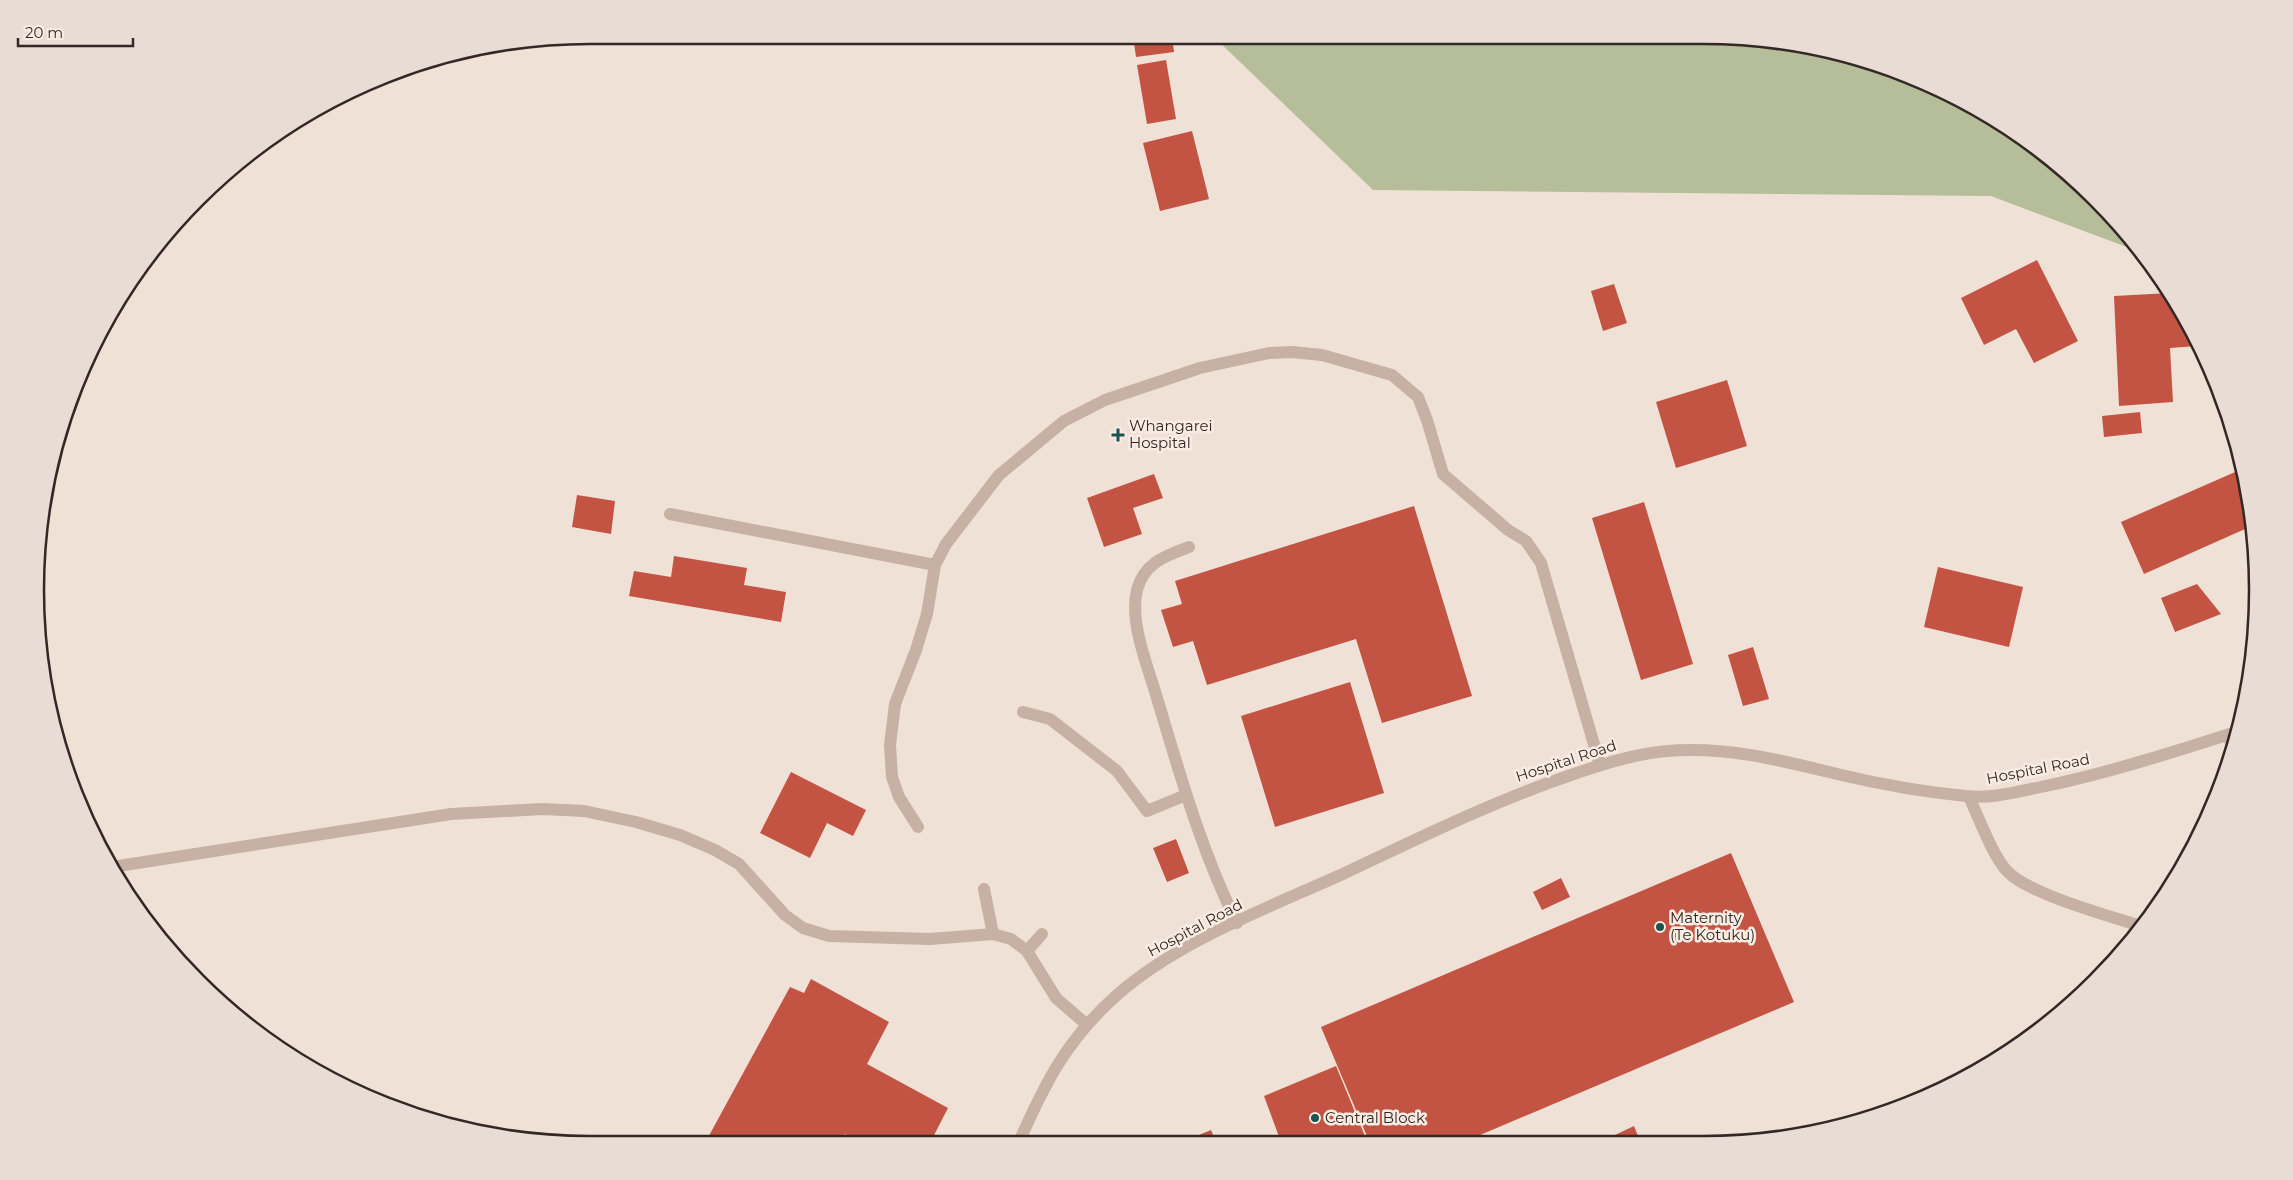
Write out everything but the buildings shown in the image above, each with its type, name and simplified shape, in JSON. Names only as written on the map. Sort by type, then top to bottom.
[{"type":"street","points":[[918,826],[899,797],[892,778],[890,744],[895,704],[916,650],[924,623],[935,565],[946,544],[999,475],[1064,421],[1105,400],[1200,368],[1269,353],[1292,352],[1322,355],[1392,375],[1418,397],[1428,420],[1443,474],[1508,530],[1526,541],[1541,563],[1600,765]]},
{"type":"street","points":[[670,514],[935,565]]},
{"type":"street","points":[[1189,547],[1159,559],[1144,572],[1137,591],[1135,613],[1141,641],[1186,794],[1219,887],[1237,923]]},
{"type":"street","points":[[1023,712],[1050,719],[1117,771],[1147,811],[1186,794]]},
{"type":"street","name":"Hospital Road","points":[[1021,1136],[1042,1090],[1062,1056],[1086,1024],[1141,974],[1187,947],[1237,923],[1524,791],[1600,765],[1640,754],[1669,750],[1728,750],[1782,759],[1858,778],[1970,797],[2008,794],[2067,782],[2230,734]]},
{"type":"street","points":[[1970,797],[1998,858],[2008,873],[2035,888],[2135,924]]},
{"type":"street","points":[[119,867],[451,814],[542,809],[584,811],[636,822],[680,835],[715,850],[739,864],[785,916],[803,928],[829,936],[921,939],[993,934],[1011,938],[1027,951],[1056,998],[1086,1024]]},
{"type":"street","points":[[984,889],[993,934]]},
{"type":"street","points":[[1027,951],[1042,934]]},
{"type":"green space","points":[[1221,44],[1703,44],[1774,48],[1810,54],[1844,62],[1912,85],[1976,117],[2036,157],[2063,179],[2114,230],[2128,248],[1991,196],[1373,190]]},
{"type":"place","name":"Whangarei Hospital","points":[[1118,435]]},
{"type":"place","name":"Maternity (Te Kotuku)","points":[[1660,927]]},
{"type":"place","name":"Central Block","points":[[1315,1118]]}]
